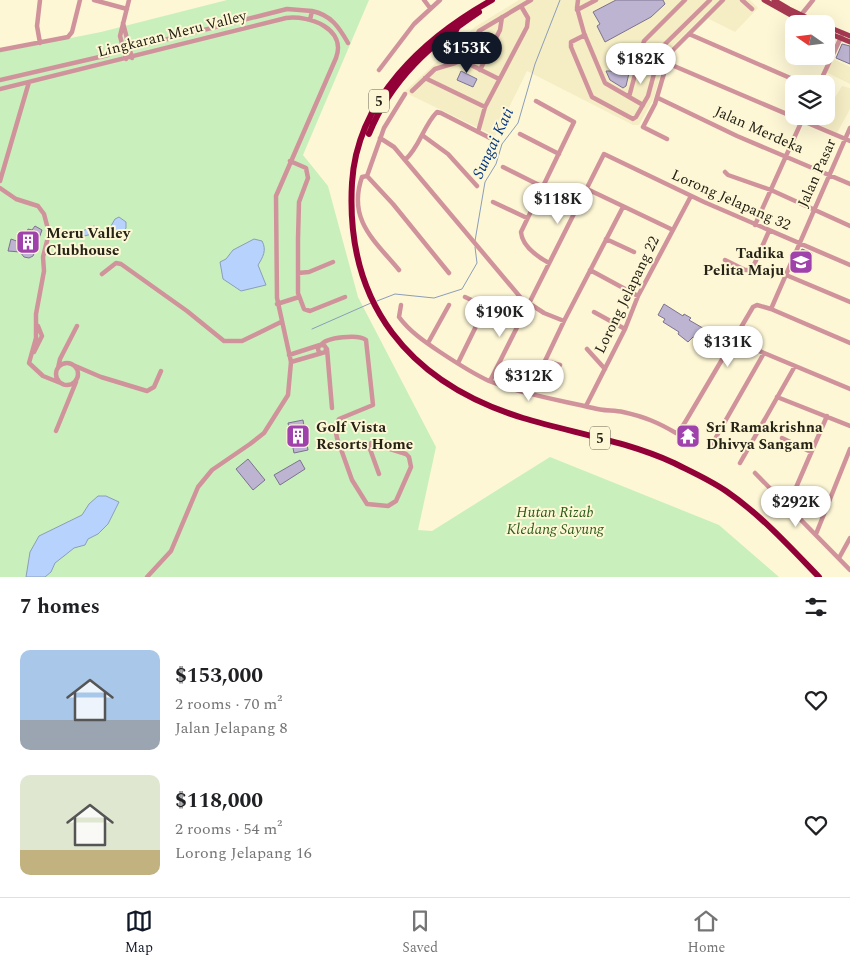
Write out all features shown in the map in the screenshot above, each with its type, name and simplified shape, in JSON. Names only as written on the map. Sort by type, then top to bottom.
[{"type":"highway","name":"5","points":[[492,0],[443,35],[408,64],[384,92],[362,139],[355,166],[352,190],[354,247],[369,292],[378,312],[410,355],[428,371],[450,386],[478,401],[508,413],[636,448],[701,476],[729,493],[770,527],[820,577]]},
{"type":"highway","name":"5","points":[[352,190],[362,152],[383,104],[400,78],[443,35],[497,0]]},
{"type":"highway","points":[[432,47],[443,44],[452,46],[452,39],[457,27]]},
{"type":"main road","points":[[764,0],[775,2],[801,15]]},
{"type":"main road","points":[[775,2],[794,15]]},
{"type":"main road","points":[[835,32],[850,42]]},
{"type":"main road","points":[[835,34],[850,36]]},
{"type":"street","points":[[40,0],[37,26],[40,43]]},
{"type":"street","points":[[0,50],[69,36],[80,0]]},
{"type":"street","points":[[94,0],[127,9]]},
{"type":"street","points":[[126,59],[120,36],[129,0]]},
{"type":"street","points":[[424,0],[430,8]]},
{"type":"street","points":[[379,70],[406,33],[440,0]]},
{"type":"street","points":[[412,90],[435,69],[463,59],[479,31],[531,0]]},
{"type":"street","points":[[578,0],[577,10],[585,35],[605,83],[643,105]]},
{"type":"street","points":[[577,10],[596,0]]},
{"type":"street","points":[[629,97],[644,41],[685,0]]},
{"type":"street","points":[[585,35],[574,39],[571,42],[571,47],[592,97],[631,118],[636,117],[648,96],[661,48],[710,0]]},
{"type":"street","points":[[667,139],[643,127],[658,98],[670,53],[723,0]]},
{"type":"street","points":[[742,0],[752,9]]},
{"type":"street","points":[[801,15],[813,0]]},
{"type":"street","points":[[478,132],[485,107],[528,24],[528,18],[521,6]]},
{"type":"street","points":[[140,46],[287,10],[312,11],[325,15],[335,23],[348,43]]},
{"type":"street","points":[[310,20],[312,11]]},
{"type":"street","points":[[480,70],[500,30],[502,17]]},
{"type":"street","name":"Lingkaran Meru Valley","points":[[0,89],[132,58],[286,18],[310,20],[322,25],[336,37],[339,48],[275,199],[277,304],[291,362],[288,395],[271,424],[256,440],[212,470],[202,482],[192,500],[171,551],[147,577]]},
{"type":"street","points":[[123,22],[132,58]]},
{"type":"street","points":[[196,33],[198,41]]},
{"type":"street","points":[[689,34],[785,76]]},
{"type":"street","points":[[443,35],[463,59],[499,79]]},
{"type":"street","points":[[823,75],[842,36]]},
{"type":"street","points":[[0,80],[108,55]]},
{"type":"street","points":[[667,63],[785,111]]},
{"type":"street","points":[[56,68],[58,76]]},
{"type":"street","points":[[425,78],[485,107]]},
{"type":"street","points":[[0,182],[29,82]]},
{"type":"street","points":[[367,176],[388,119],[404,94]]},
{"type":"street","name":"Jalan Merdeka","points":[[658,98],[737,136],[786,155],[850,184]]},
{"type":"street","points":[[536,100],[572,119],[574,124],[521,232],[522,238],[537,256],[549,263]]},
{"type":"street","points":[[405,160],[414,152],[422,135],[437,112],[490,138]]},
{"type":"street","points":[[755,225],[800,125]]},
{"type":"street","points":[[817,125],[848,140]]},
{"type":"street","name":"Jalan Pasar","points":[[770,309],[848,140],[850,128]]},
{"type":"street","points":[[520,134],[559,154]]},
{"type":"street","points":[[422,135],[448,154],[476,186]]},
{"type":"street","points":[[380,138],[389,142],[405,160],[472,238],[520,298],[528,304],[564,321]]},
{"type":"street","name":"Lorong Jelapang 32","points":[[587,189],[604,154],[755,225],[850,265]]},
{"type":"street","points":[[290,160],[306,168],[308,175],[299,202],[299,297],[304,309],[310,311],[345,297]]},
{"type":"street","points":[[502,167],[543,187]]},
{"type":"street","points":[[724,172],[771,190],[850,226]]},
{"type":"street","points":[[367,176],[362,177],[360,184],[358,210],[360,221],[399,270]]},
{"type":"street","points":[[367,176],[393,204],[448,273]]},
{"type":"street","points":[[0,188],[16,199],[38,206],[46,219],[49,237],[43,253],[44,275],[37,305],[36,338],[30,365],[45,377],[64,385],[71,385],[83,372],[89,372]]},
{"type":"street","points":[[490,381],[587,189],[673,230]]},
{"type":"street","name":"Lorong Jelapang 22","points":[[586,406],[625,329],[638,296],[691,196]]},
{"type":"street","points":[[493,202],[527,218]]},
{"type":"street","points":[[560,365],[545,361],[624,207]]},
{"type":"street","points":[[725,260],[745,270],[750,270],[769,231]]},
{"type":"street","points":[[606,239],[634,252]]},
{"type":"street","points":[[298,272],[306,272],[333,262]]},
{"type":"street","points":[[102,274],[116,263],[121,264],[187,311],[224,341],[242,342],[281,322]]},
{"type":"street","points":[[590,270],[638,296]]},
{"type":"street","points":[[786,275],[850,302]]},
{"type":"street","points":[[277,304],[299,297]]},
{"type":"street","points":[[458,363],[483,312],[480,304],[465,297]]},
{"type":"street","points":[[401,305],[400,319],[428,343],[490,381],[586,406],[649,419],[663,424],[676,433],[679,432],[688,419],[753,307],[758,305],[770,309],[850,344]]},
{"type":"street","points":[[428,343],[449,305]]},
{"type":"street","points":[[594,312],[625,329]]},
{"type":"street","points":[[71,396],[70,389],[58,380],[57,371],[77,326]]},
{"type":"street","points":[[328,359],[318,349],[326,340],[361,336],[367,342],[373,405],[340,418],[335,430],[350,474],[365,503],[388,506],[396,501],[410,467],[409,457],[406,454],[371,443],[370,448],[379,474]]},
{"type":"street","points":[[291,362],[322,353],[332,339]]},
{"type":"street","points":[[733,340],[850,389]]},
{"type":"street","points":[[289,355],[321,345],[326,348],[332,408]]},
{"type":"street","points":[[587,349],[605,369]]},
{"type":"street","points":[[56,431],[71,396],[78,372],[64,359],[65,352]]},
{"type":"street","points":[[300,352],[302,359]]},
{"type":"street","points":[[711,446],[764,353]]},
{"type":"street","points":[[45,377],[53,376],[62,365],[70,364],[147,391],[153,389],[161,371]]},
{"type":"street","points":[[740,463],[795,366]]},
{"type":"street","points":[[777,397],[850,426]]},
{"type":"street","points":[[788,506],[827,416]]},
{"type":"street","points":[[782,438],[811,452]]},
{"type":"street","points":[[816,534],[850,449]]},
{"type":"street","points":[[755,473],[850,570]]},
{"type":"street","points":[[840,558],[850,538]]},
{"type":"shaded area","points":[[519,0],[750,0],[758,8],[735,32],[703,16],[667,52],[653,100],[639,125],[633,125],[527,71],[495,136],[404,92],[475,27]]},
{"type":"shaded area","points":[[835,60],[850,67],[850,84],[835,75],[826,72],[830,65],[835,65]]},
{"type":"shaded area","points":[[842,86],[850,88],[850,109],[837,133],[821,125],[835,125],[835,97]]},
{"type":"green space","name":"Hutan Rizab Kledang Sayung","points":[[227,0],[369,0],[303,155],[328,186],[358,297],[436,447],[418,530],[432,531],[550,457],[719,525],[779,577],[0,577],[0,52],[101,32]]},
{"type":"water","points":[[119,217],[126,222],[126,228],[122,234],[113,235],[99,232],[77,238],[76,234],[94,226],[108,231],[115,219]]},
{"type":"water","points":[[254,239],[262,241],[264,247],[264,253],[258,265],[266,285],[241,291],[223,279],[220,262],[226,259],[233,250]]},
{"type":"water","points":[[98,496],[106,496],[119,502],[108,524],[98,534],[88,539],[85,545],[74,548],[55,563],[51,572],[45,577],[26,577],[30,552],[39,536],[82,515],[89,504]]},
{"type":"building","points":[[616,0],[663,0],[665,4],[651,17],[605,42],[597,26],[600,24],[593,12]]},
{"type":"building","points":[[842,44],[850,46],[850,64],[836,58]]},
{"type":"building","points":[[461,71],[477,79],[473,87],[457,80]]},
{"type":"building","points":[[606,71],[629,73],[626,86],[623,88],[610,80]]},
{"type":"building","name":"Meru Valley Clubhouse","points":[[35,226],[42,230],[38,241],[27,237],[35,245],[36,249],[33,256],[29,258],[24,257],[20,252],[8,251],[11,239],[22,243],[19,235],[22,233],[25,239],[28,229],[32,230]]},
{"type":"building","points":[[802,249],[812,253],[806,267],[795,263]]},
{"type":"building","points":[[664,304],[683,316],[684,314],[691,318],[689,320],[708,331],[702,342],[693,337],[688,342],[678,334],[679,332],[663,322],[665,319],[658,315]]},
{"type":"building","name":"Golf Vista Resorts Home","points":[[303,420],[308,450],[294,453],[288,423]]},
{"type":"building","points":[[248,459],[265,480],[253,490],[236,469]]},
{"type":"building","name":"Golf Vista Resorts Home","points":[[300,460],[305,469],[280,485],[274,475]]},
{"type":"waterway","name":"Sungai Kati","points":[[475,241],[485,182],[496,164],[502,144],[518,123],[535,64],[560,0]]},
{"type":"waterway","name":"Sungai Kati","points":[[377,301],[395,294],[434,298],[462,289],[477,263],[475,247]]},
{"type":"waterway","name":"Sungai Kati","points":[[312,329],[371,303]]},
{"type":"place","name":"Meru Valley Clubhouse","points":[[28,242]]},
{"type":"place","name":"Tadika Pelita Maju","points":[[801,262]]},
{"type":"place","name":"Golf Vista Resorts Home","points":[[298,436]]},
{"type":"place","name":"Sri Ramakrishna Dhivya Sangam","points":[[688,436]]}]
